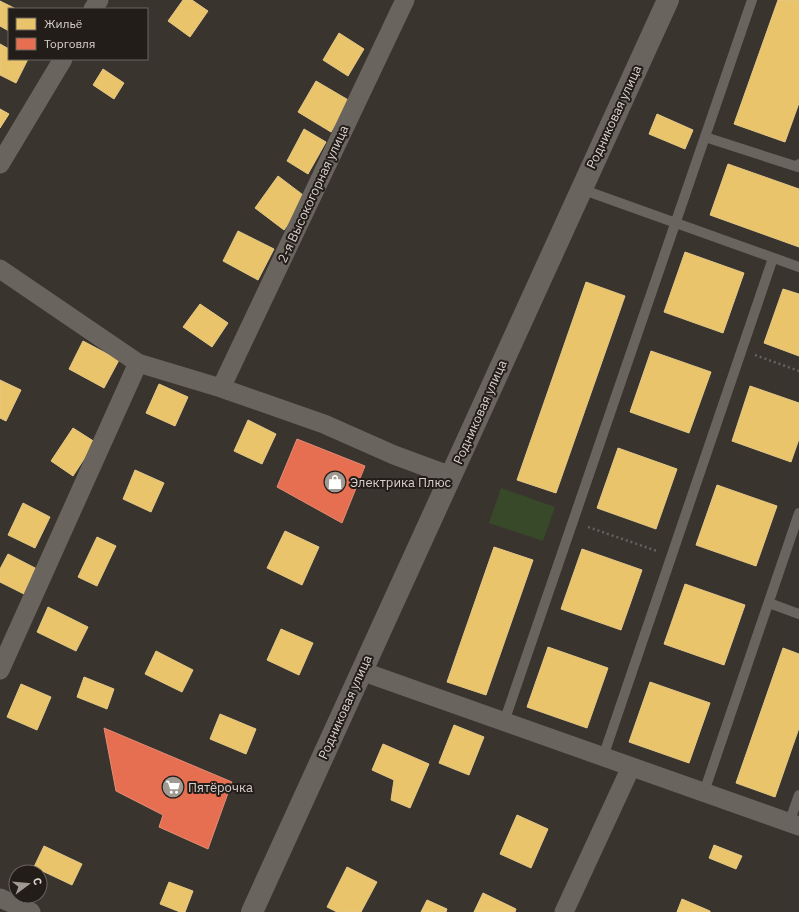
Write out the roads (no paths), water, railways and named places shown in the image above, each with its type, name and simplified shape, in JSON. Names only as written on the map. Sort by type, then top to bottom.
[{"type":"street","name":"2-я Высокогорная улица","points":[[221,388],[405,0]]},
{"type":"street","name":"Родниковая улица","points":[[252,912],[668,0]]},
{"type":"street","points":[[0,164],[62,60]]},
{"type":"street","points":[[0,269],[138,363],[221,388],[324,424],[394,455],[451,476]]},
{"type":"street","points":[[0,670],[138,363]]},
{"type":"street","points":[[361,671],[794,824]]},
{"type":"street","points":[[564,912],[631,767]]},
{"type":"street","points":[[0,898],[30,912]]},
{"type":"lane","points":[[504,722],[752,0]]},
{"type":"lane","points":[[705,137],[799,166]]},
{"type":"lane","points":[[582,189],[799,267]]},
{"type":"lane","points":[[603,757],[773,258]]},
{"type":"lane","points":[[704,792],[799,513]]},
{"type":"lane","points":[[768,603],[799,614]]},
{"type":"lane","points":[[794,824],[799,795]]},
{"type":"place","name":"Электрика Плюс","points":[[335,482]]},
{"type":"place","name":"Пятёрочка","points":[[173,787]]}]
